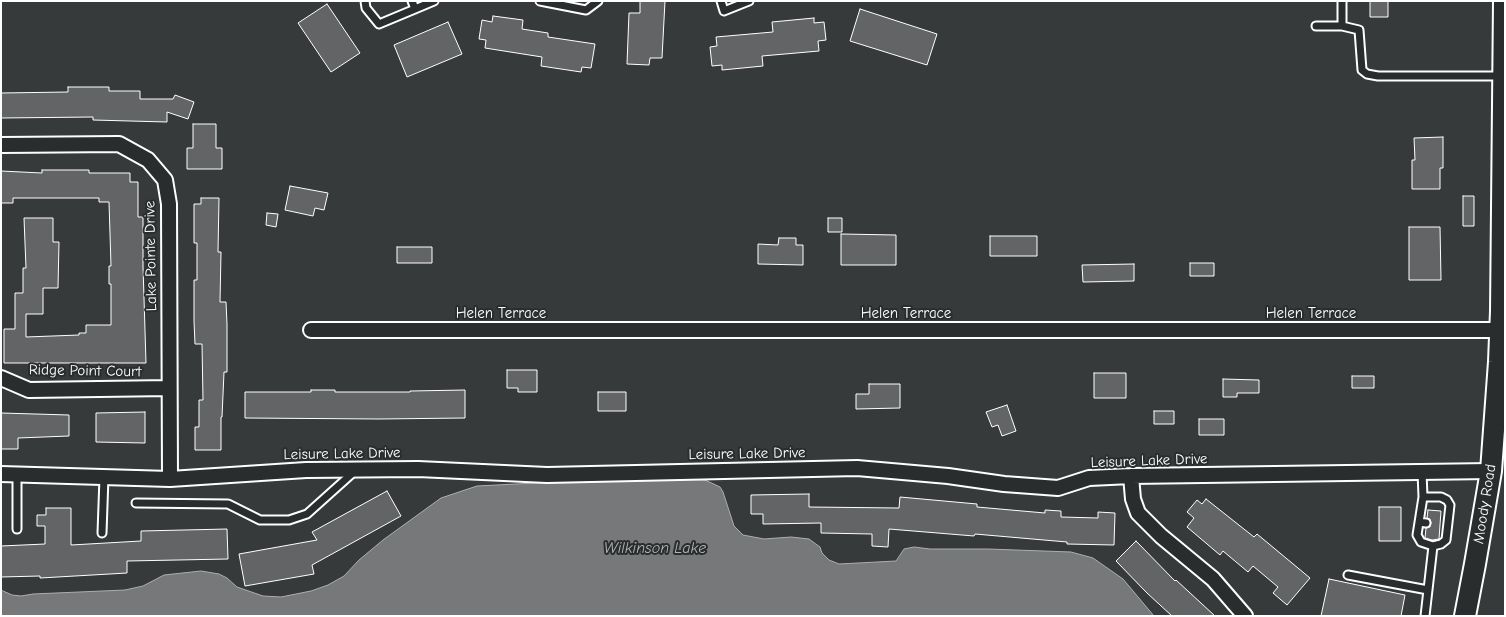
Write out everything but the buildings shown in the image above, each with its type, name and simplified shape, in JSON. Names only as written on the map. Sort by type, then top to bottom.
[{"type":"main road","name":"Moody Road","points":[[1465,616],[1490,471],[1502,318],[1504,1]]},
{"type":"street","name":"Lake Pointe Drive","points":[[1,144],[119,144],[148,160],[165,180],[168,204],[170,479]]},
{"type":"street","name":"Helen Terrace","points":[[311,330],[1502,318]]},
{"type":"street","name":"Ridge Point Court","points":[[1,378],[29,390],[169,388]]},
{"type":"street","name":"Leisure Lake Drive","points":[[1,474],[170,479],[306,470],[418,469],[547,475],[856,468],[1058,488],[1089,478],[1131,476],[1490,471]]},
{"type":"street","points":[[1131,476],[1133,500],[1138,513],[1161,536],[1213,579],[1245,616]]},
{"type":"lane","points":[[365,1],[366,8],[378,24],[434,1]]},
{"type":"lane","points":[[412,1],[415,9]]},
{"type":"lane","points":[[540,1],[586,10],[598,1]]},
{"type":"lane","points":[[721,1],[724,11],[749,1]]},
{"type":"lane","points":[[1342,1],[1342,26]]},
{"type":"lane","points":[[1316,26],[1342,26],[1359,30],[1362,70],[1367,74],[1378,76],[1504,76]]},
{"type":"lane","points":[[136,503],[228,504],[260,520],[289,520],[308,514],[357,470]]},
{"type":"lane","points":[[1422,472],[1422,497],[1423,522],[1417,535],[1421,542],[1433,546],[1440,544],[1446,540],[1444,524],[1450,504],[1441,497],[1422,497]]},
{"type":"lane","points":[[18,475],[18,529]]},
{"type":"lane","points":[[102,533],[104,477]]},
{"type":"lane","points":[[1426,616],[1433,546]]},
{"type":"lane","points":[[1348,575],[1428,590]]},
{"type":"water","name":"Wilkinson Lake","points":[[705,480],[720,487],[734,526],[743,535],[764,539],[791,537],[809,539],[820,547],[822,553],[829,560],[839,564],[896,561],[904,549],[914,547],[1071,552],[1093,558],[1123,579],[1154,616],[1,616],[1,590],[12,595],[21,596],[125,590],[143,586],[164,575],[201,571],[219,574],[237,587],[263,596],[281,597],[311,591],[328,585],[344,576],[359,560],[383,540],[441,498],[477,486]]}]
